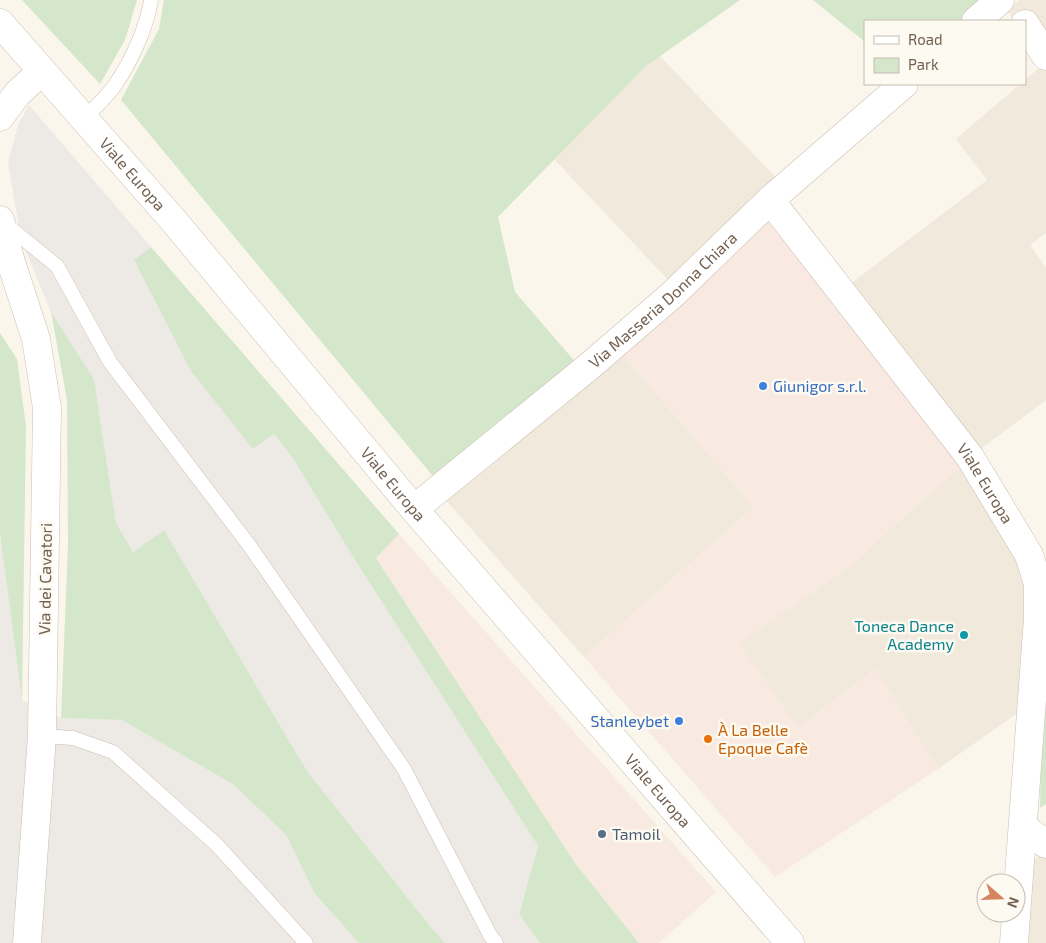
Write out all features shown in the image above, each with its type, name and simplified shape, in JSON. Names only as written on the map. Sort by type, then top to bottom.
[{"type":"street","points":[[977,20],[1000,0]]},
{"type":"street","points":[[1008,0],[1022,20]]},
{"type":"street","name":"Viale Europa","points":[[0,23],[185,234],[414,509],[790,943]]},
{"type":"street","points":[[1026,26],[1046,56]]},
{"type":"street","points":[[0,117],[17,94],[42,71]]},
{"type":"street","name":"Via Masseria Donna Chiara","points":[[414,509],[586,369],[673,294],[770,200],[903,85]]},
{"type":"street","name":"Viale Europa","points":[[770,200],[970,457],[1028,555],[1038,584],[1038,618],[1014,943]]},
{"type":"street","name":"Via dei Cavatori","points":[[0,220],[11,262],[36,339],[48,408],[42,736],[28,930]]},
{"type":"street","points":[[1023,827],[1046,844]]},
{"type":"lane","points":[[84,119],[115,86],[149,15],[151,0]]},
{"type":"lane","points":[[0,220],[57,266],[110,362],[249,545],[404,769],[490,935],[496,943]]},
{"type":"lane","points":[[42,736],[73,738],[113,752],[217,845],[306,943]]},
{"type":"lane","points":[[12,943],[28,930]]},
{"type":"shaded area","points":[[1019,0],[1046,0],[1046,233],[1030,245],[1046,268],[1046,400],[975,453],[849,285],[987,180],[956,139],[1019,85],[1026,85],[1026,79],[1045,63],[1026,36],[1026,20],[1014,20],[1007,10]]},
{"type":"shaded area","points":[[660,56],[779,181],[671,283],[554,159],[646,66]]},
{"type":"shaded area","points":[[29,105],[151,247],[134,261],[253,449],[274,434],[292,457],[355,560],[538,846],[519,913],[540,943],[445,943],[307,771],[164,530],[133,552],[116,523],[94,379],[51,312],[21,239],[8,162],[18,125]]},
{"type":"shaded area","points":[[768,214],[778,218],[960,467],[852,565],[739,643],[798,728],[875,669],[938,769],[775,877],[584,657],[754,507],[619,351]]},
{"type":"shaded area","points":[[619,351],[754,507],[584,657],[443,497]]},
{"type":"shaded area","points":[[960,467],[1012,546],[1026,594],[1022,710],[938,769],[875,669],[798,728],[738,643],[852,565]]},
{"type":"shaded area","points":[[0,534],[22,700],[61,718],[122,720],[234,785],[286,835],[315,894],[359,943],[0,943]]},
{"type":"shaded area","points":[[399,534],[716,892],[659,943],[639,943],[575,863],[376,558]]},
{"type":"shaded area","points":[[1042,854],[1046,859],[1046,943],[1023,943],[1024,923],[1026,923],[1028,864]]},
{"type":"green space","points":[[22,0],[137,0],[125,40],[100,84]]},
{"type":"green space","points":[[164,0],[740,0],[646,66],[498,217],[515,292],[578,365],[436,480],[121,100],[159,29]]},
{"type":"green space","points":[[813,0],[989,0],[965,20],[864,20],[864,41]]},
{"type":"green space","points":[[151,247],[399,534],[376,558],[575,863],[639,943],[540,943],[519,914],[538,846],[355,560],[292,457],[274,434],[253,449],[191,371],[134,260]]},
{"type":"green space","points":[[51,312],[94,379],[116,523],[133,552],[164,530],[307,771],[445,943],[359,943],[315,894],[286,835],[234,785],[122,720],[61,718],[68,544],[67,400]]},
{"type":"green space","points":[[0,333],[17,359],[26,426],[22,700],[0,534]]},
{"type":"green space","points":[[1046,596],[1046,804],[1040,808],[1044,598]]},
{"type":"place","name":"Giunigor s.r.l.","points":[[763,386]]},
{"type":"place","name":"Toneca Dance Academy","points":[[964,635]]},
{"type":"place","name":"Stanleybet","points":[[679,721]]},
{"type":"place","name":"À La Belle Epoque Cafè","points":[[708,739]]},
{"type":"place","name":"Tamoil","points":[[602,834]]}]
